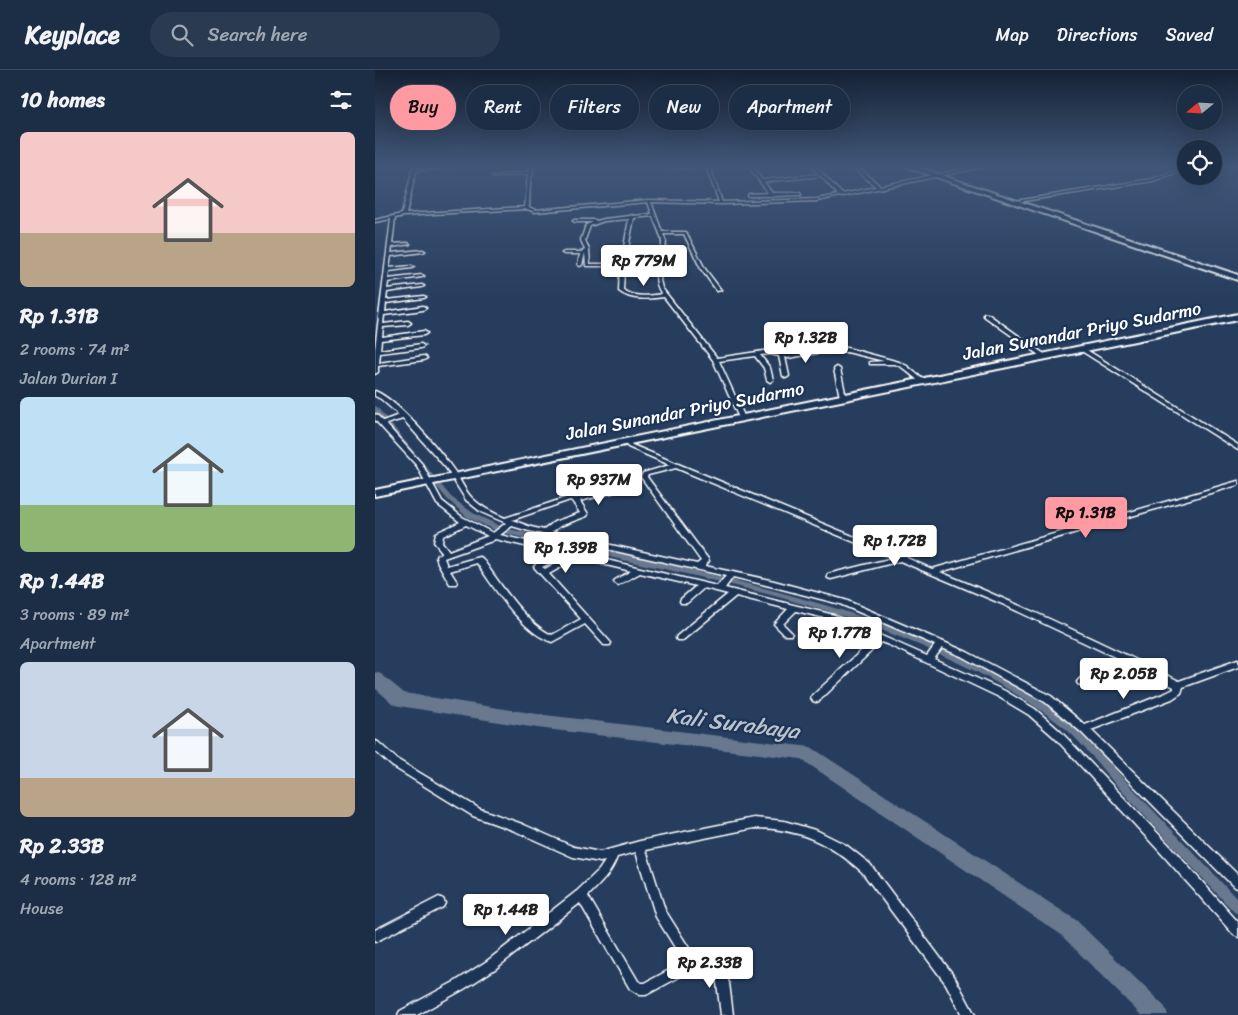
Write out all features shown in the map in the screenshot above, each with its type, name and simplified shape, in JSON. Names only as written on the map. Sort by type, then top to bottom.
[{"type":"highway","points":[[1043,211],[1238,277]]},
{"type":"highway","points":[[1046,211],[1238,277]]},
{"type":"highway","name":"Jalan Sunandar Priyo Sudarmo","points":[[375,493],[1238,318]]},
{"type":"street","points":[[404,215],[405,211]]},
{"type":"street","points":[[375,221],[404,215],[469,211]]},
{"type":"street","points":[[653,211],[662,233],[664,251],[658,280],[660,288],[717,360],[742,418]]},
{"type":"street","points":[[575,221],[594,222],[632,216],[655,215]]},
{"type":"street","points":[[632,216],[623,265],[622,292],[646,297],[665,295]]},
{"type":"street","points":[[393,218],[375,369],[424,358]]},
{"type":"street","points":[[594,222],[587,227],[583,240],[587,250],[588,265],[623,265]]},
{"type":"street","points":[[662,233],[685,233],[703,269],[719,290]]},
{"type":"street","points":[[390,246],[408,244]]},
{"type":"street","points":[[564,253],[582,253],[587,250]]},
{"type":"street","points":[[389,255],[423,251]]},
{"type":"street","points":[[580,265],[582,253]]},
{"type":"street","points":[[387,270],[412,267]]},
{"type":"street","points":[[386,280],[422,276]]},
{"type":"street","points":[[385,291],[422,286]]},
{"type":"street","points":[[383,302],[424,297]]},
{"type":"street","points":[[382,314],[423,308]]},
{"type":"street","points":[[986,315],[1045,357]]},
{"type":"street","points":[[380,326],[408,323]]},
{"type":"street","points":[[379,339],[424,333]]},
{"type":"street","points":[[377,352],[421,346]]},
{"type":"street","points":[[1082,349],[1238,448]]},
{"type":"street","points":[[717,360],[772,352],[783,356],[830,350],[847,350],[897,363],[922,381]]},
{"type":"street","points":[[845,360],[847,350]]},
{"type":"street","points":[[756,354],[767,368],[770,380]]},
{"type":"street","points":[[783,356],[786,376]]},
{"type":"street","points":[[872,363],[897,363]]},
{"type":"street","points":[[837,369],[843,397]]},
{"type":"street","points":[[375,393],[393,405],[401,417],[452,476],[469,500],[507,523],[843,602],[1011,678],[1048,699],[1084,728],[1238,883]]},
{"type":"street","points":[[375,416],[385,423],[419,465],[439,502],[453,516],[465,523],[495,535],[720,588],[735,594],[831,617],[930,659],[1002,694],[1033,712],[1057,734],[1165,848],[1238,931]]},
{"type":"street","points":[[385,423],[401,417]]},
{"type":"street","points":[[626,441],[630,446],[933,571],[1127,659],[1179,685],[1238,663]]},
{"type":"street","points":[[677,465],[645,474],[644,477],[705,561],[699,567]]},
{"type":"street","points":[[933,571],[1238,482]]},
{"type":"street","points":[[453,582],[447,569],[439,559],[495,535],[507,523],[570,498],[576,500],[617,490]]},
{"type":"street","points":[[545,533],[557,524],[586,517],[576,500]]},
{"type":"street","points":[[448,554],[438,542],[439,535],[465,523]]},
{"type":"street","points":[[544,573],[577,554],[586,543]]},
{"type":"street","points":[[563,552],[538,566],[564,594],[568,602],[607,643]]},
{"type":"street","points":[[831,576],[903,558]]},
{"type":"street","points":[[447,569],[479,560],[504,597],[536,628],[551,639],[586,620]]},
{"type":"street","points":[[618,582],[639,570]]},
{"type":"street","points":[[720,588],[730,576]]},
{"type":"street","points":[[684,601],[703,585]]},
{"type":"street","points":[[680,638],[735,594]]},
{"type":"street","points":[[788,633],[778,624],[794,608]]},
{"type":"street","points":[[816,698],[880,638]]},
{"type":"street","points":[[930,659],[939,645]]},
{"type":"street","points":[[1081,682],[1092,674],[1127,659]]},
{"type":"street","points":[[1084,728],[1169,696],[1178,690],[1179,685]]},
{"type":"street","points":[[375,745],[395,763],[477,813],[517,827],[573,852],[600,857],[640,846],[754,823],[772,822],[790,826],[837,844],[866,868],[950,980],[969,1015]]},
{"type":"street","points":[[640,846],[660,914],[688,956],[690,963]]},
{"type":"street","points":[[404,1015],[460,985],[483,970],[581,895],[603,874],[612,854]]},
{"type":"street","points":[[581,895],[634,985],[639,989],[646,989],[685,968],[690,963],[706,958],[715,961],[723,983],[727,1015]]},
{"type":"street","points":[[375,936],[439,903]]},
{"type":"waterway","points":[[375,408],[449,498],[470,515],[502,530],[736,583],[835,611],[884,627],[932,646],[978,668],[1023,694],[1065,723],[1080,736],[1121,783],[1238,908]]},
{"type":"waterway","name":"Kali Surabaya","points":[[375,678],[399,699],[537,721],[805,752],[1068,927],[1157,1015]]}]
